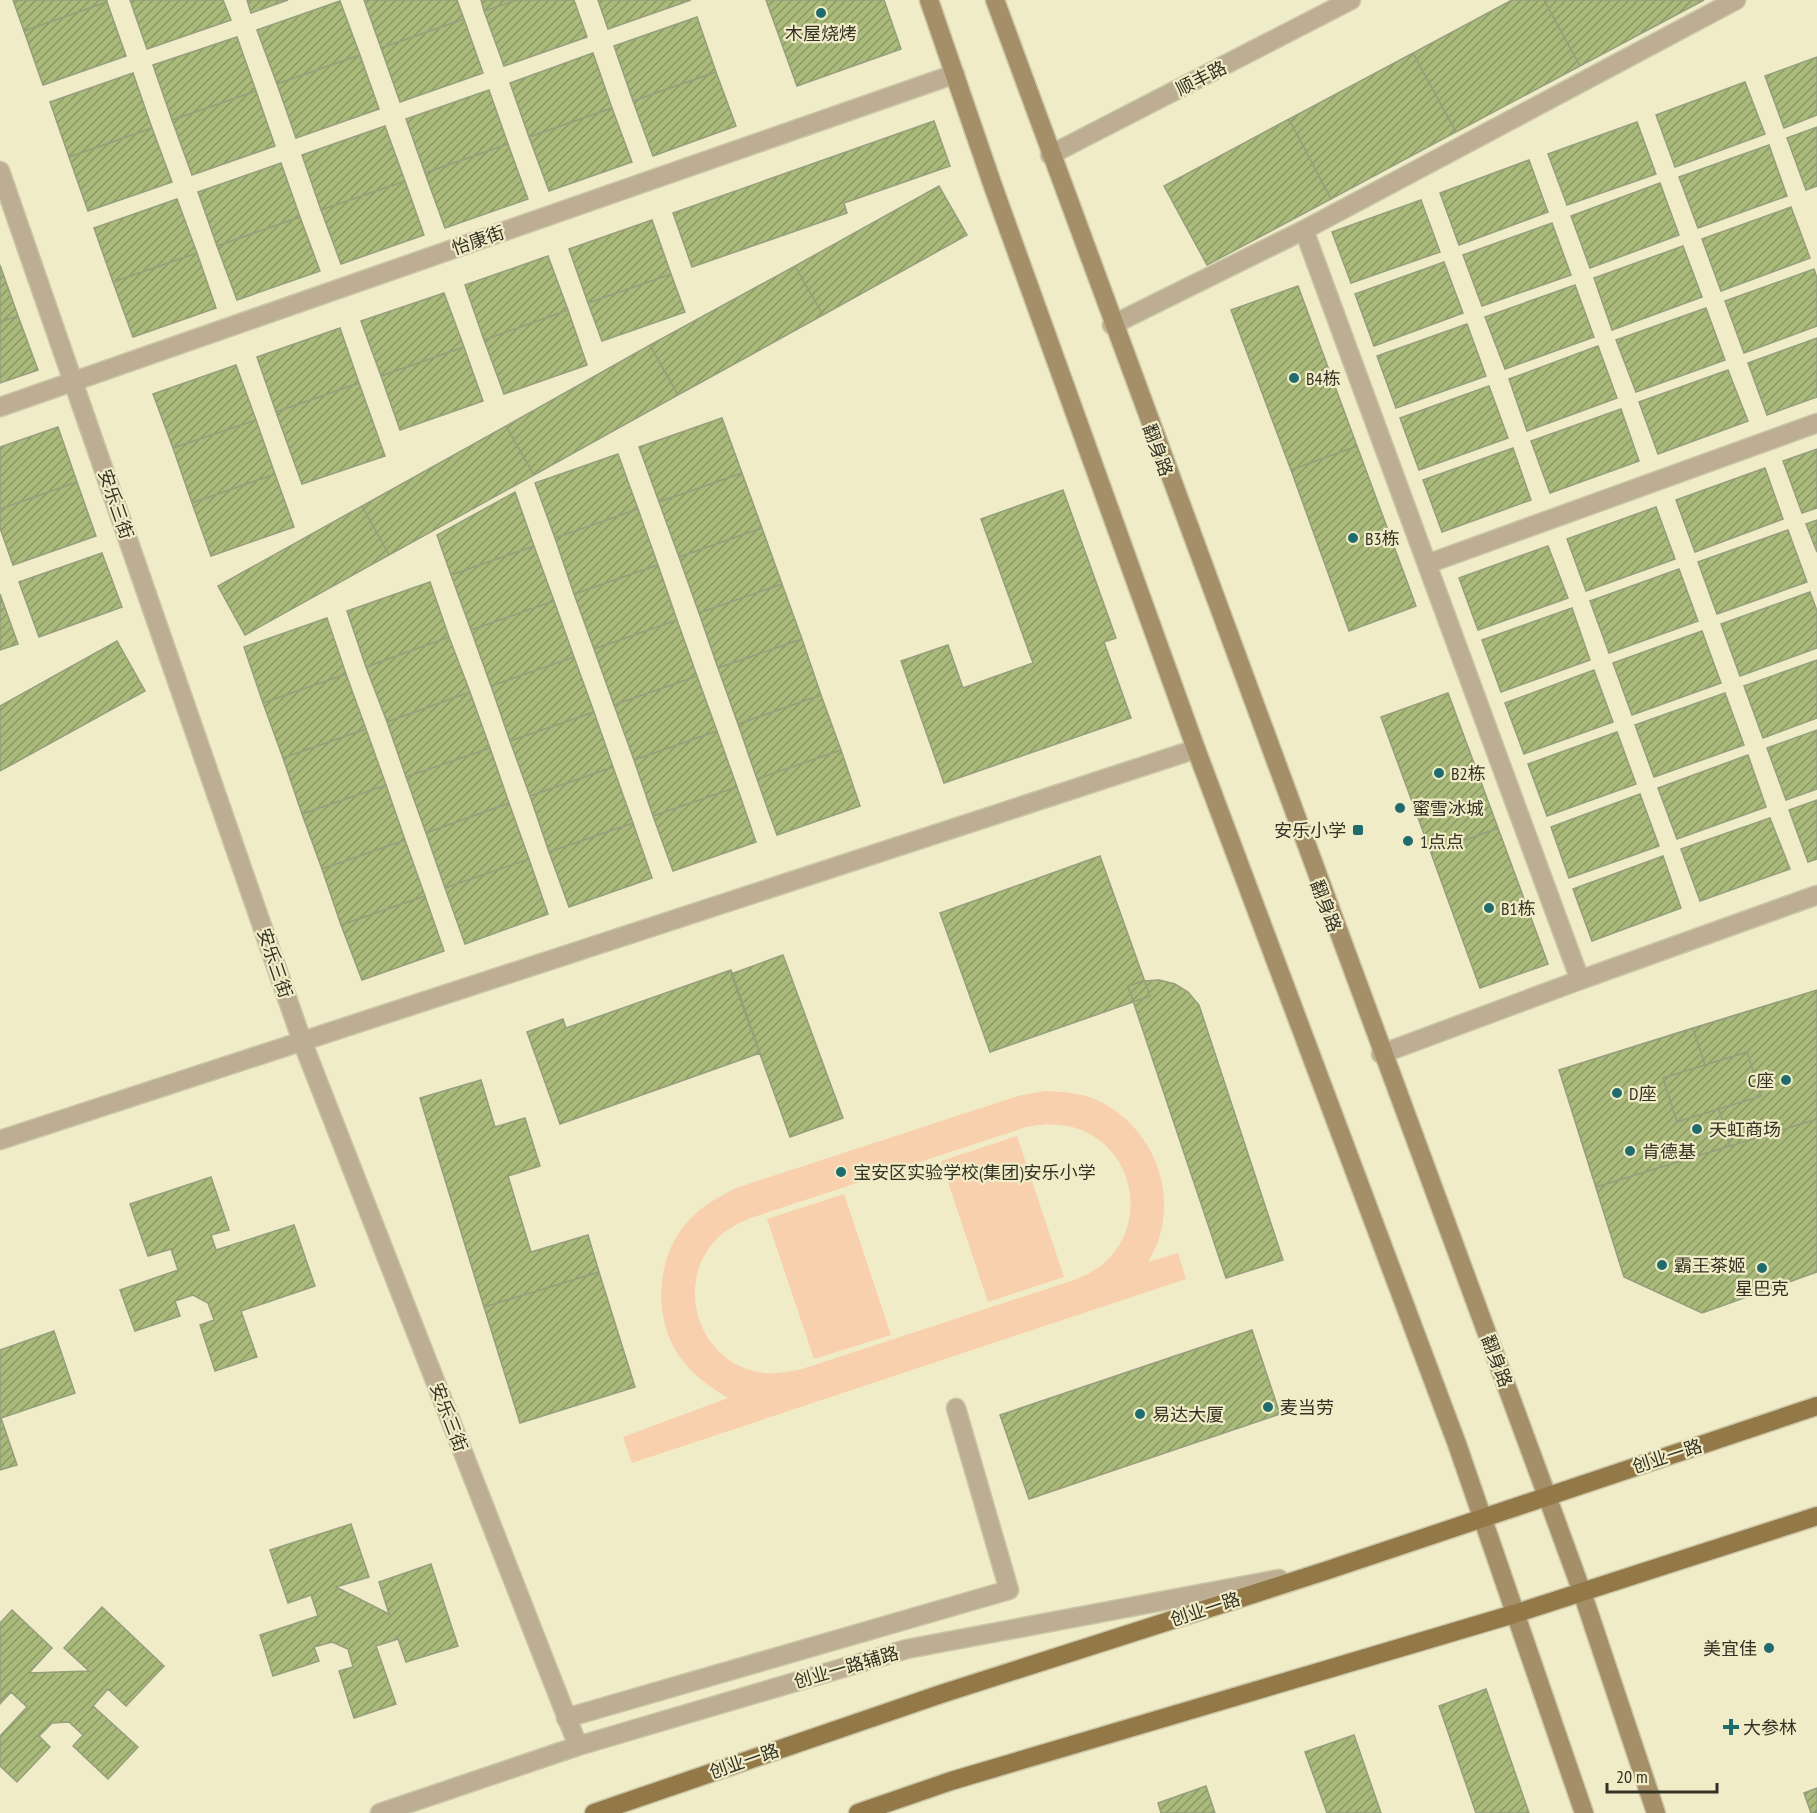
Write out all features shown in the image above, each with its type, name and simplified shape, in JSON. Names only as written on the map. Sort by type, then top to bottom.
[{"type":"main road","points":[[929,0],[998,200],[1196,749],[1483,1518],[1584,1813]]},
{"type":"main road","name":"翻身路","points":[[995,0],[1260,731],[1547,1496],[1582,1592],[1656,1813]]},
{"type":"main road","name":"创业一路","points":[[594,1813],[941,1694],[1325,1571],[1817,1406]]},
{"type":"main road","points":[[858,1813],[951,1781],[1514,1614],[1817,1516]]},
{"type":"street","name":"顺丰路","points":[[1050,155],[1351,0]]},
{"type":"street","points":[[1112,325],[1304,230],[1737,0]]},
{"type":"street","name":"怡康街","points":[[0,407],[955,74]]},
{"type":"street","name":"安乐三街","points":[[0,171],[302,1041],[578,1746]]},
{"type":"street","points":[[1304,230],[1580,980]]},
{"type":"street","points":[[1427,564],[1817,423]]},
{"type":"street","points":[[0,1140],[1196,749]]},
{"type":"street","points":[[1381,1054],[1817,895]]},
{"type":"street","points":[[566,1718],[1009,1590],[956,1408]]},
{"type":"street","name":"创业一路辅路","points":[[380,1813],[578,1746],[907,1649],[1325,1571]]},
{"type":"shaded area","points":[[1045,1091],[1089,1097],[1123,1116],[1139,1133],[1151,1152],[1160,1174],[1164,1196],[1163,1218],[1158,1241],[1148,1262],[1178,1253],[1186,1279],[632,1463],[623,1437],[728,1398],[702,1380],[684,1363],[670,1340],[665,1323],[662,1304],[664,1267],[679,1233],[695,1214],[736,1188],[1018,1096]],"holes":[[[1047,1124],[1068,1126],[1088,1133],[1103,1143],[1124,1172],[1131,1206],[1128,1224],[1122,1241],[1111,1256],[1096,1269],[1077,1279],[799,1370],[763,1373],[738,1365],[721,1353],[708,1338],[699,1319],[695,1300],[696,1279],[702,1260],[714,1242],[730,1229],[748,1219],[1026,1127]]]},
{"type":"shaded area","points":[[1017,1136],[1064,1277],[988,1302],[941,1161]]},
{"type":"shaded area","points":[[844,1194],[891,1335],[814,1359],[767,1219]]},
{"type":"building","points":[[13,0],[107,0],[107,2],[24,31]]},
{"type":"building","points":[[130,0],[223,0],[231,20],[147,49]]},
{"type":"building","points":[[247,0],[288,0],[251,13]]},
{"type":"building","points":[[364,0],[457,0],[464,19],[381,48]]},
{"type":"building","points":[[481,0],[517,0],[484,11]]},
{"type":"building","points":[[517,0],[574,0],[587,37],[504,66],[484,11]]},
{"type":"building","points":[[598,0],[691,0],[608,29]]},
{"type":"building","points":[[766,0],[884,0],[901,49],[797,86]]},
{"type":"building","points":[[1512,0],[1544,0],[1580,66],[1456,132],[1413,53]]},
{"type":"building","points":[[1544,0],[1704,0],[1580,66]]},
{"type":"building","points":[[340,1],[360,55],[277,84],[257,30]]},
{"type":"building","points":[[107,2],[126,56],[43,85],[24,31]]},
{"type":"building","points":[[697,17],[716,72],[633,101],[614,46]]},
{"type":"building","points":[[464,19],[483,73],[400,102],[381,48]]},
{"type":"building","points":[[237,37],[256,91],[172,120],[153,65]]},
{"type":"building","points":[[593,53],[612,108],[529,137],[510,83]]},
{"type":"building","points":[[1413,53],[1456,132],[1331,199],[1289,119]]},
{"type":"building","points":[[360,55],[379,109],[296,138],[277,84]]},
{"type":"building","points":[[1817,57],[1817,115],[1784,128],[1765,76]]},
{"type":"building","points":[[716,72],[736,126],[653,156],[633,101]]},
{"type":"building","points":[[133,73],[152,128],[69,157],[50,102]]},
{"type":"building","points":[[1745,82],[1765,134],[1675,167],[1656,115]]},
{"type":"building","points":[[489,90],[508,144],[425,173],[406,119]]},
{"type":"building","points":[[256,91],[275,146],[192,175],[172,120]]},
{"type":"building","points":[[612,108],[632,162],[549,191],[529,137]]},
{"type":"building","points":[[1289,119],[1331,199],[1207,265],[1164,186]]},
{"type":"building","points":[[934,121],[950,166],[844,203],[847,213],[692,267],[673,213]]},
{"type":"building","points":[[1637,122],[1656,174],[1567,205],[1548,154]]},
{"type":"building","points":[[385,126],[405,181],[321,210],[302,155]]},
{"type":"building","points":[[1817,127],[1817,186],[1806,190],[1787,138]]},
{"type":"building","points":[[152,128],[172,182],[88,211],[69,157]]},
{"type":"building","points":[[508,144],[528,199],[445,228],[425,173]]},
{"type":"building","points":[[1769,145],[1787,196],[1698,228],[1679,177]]},
{"type":"building","points":[[1529,160],[1548,212],[1459,245],[1440,193]]},
{"type":"building","points":[[281,163],[300,217],[217,246],[198,192]]},
{"type":"building","points":[[405,181],[424,235],[341,264],[321,210]]},
{"type":"building","points":[[1660,183],[1679,235],[1590,268],[1571,216]]},
{"type":"building","points":[[939,186],[967,235],[823,315],[795,266]]},
{"type":"building","points":[[177,199],[197,253],[113,282],[94,228]]},
{"type":"building","points":[[1421,200],[1440,252],[1351,283],[1332,232]]},
{"type":"building","points":[[1791,207],[1810,258],[1721,291],[1702,239]]},
{"type":"building","points":[[300,217],[320,271],[237,300],[217,246]]},
{"type":"building","points":[[652,220],[671,274],[588,303],[569,249]]},
{"type":"building","points":[[1552,223],[1571,275],[1482,306],[1463,255]]},
{"type":"building","points":[[1683,246],[1702,297],[1612,330],[1594,278]]},
{"type":"building","points":[[197,253],[216,308],[133,337],[113,282]]},
{"type":"building","points":[[548,256],[568,310],[484,340],[465,285]]},
{"type":"building","points":[[1444,262],[1463,313],[1374,346],[1355,294]]},
{"type":"building","points":[[0,265],[18,316],[0,322]]},
{"type":"building","points":[[795,266],[823,315],[678,395],[650,345]]},
{"type":"building","points":[[1814,269],[1817,278],[1817,326],[1744,353],[1725,301]]},
{"type":"building","points":[[671,274],[685,312],[602,341],[588,303]]},
{"type":"building","points":[[1575,285],[1594,337],[1505,369],[1485,317]]},
{"type":"building","name":"B4栋","points":[[1298,286],[1357,446],[1291,470],[1231,310]]},
{"type":"building","points":[[444,293],[464,347],[381,376],[361,321]]},
{"type":"building","points":[[1706,308],[1725,360],[1636,392],[1616,340]]},
{"type":"building","points":[[568,310],[587,365],[504,394],[484,340]]},
{"type":"building","points":[[18,316],[38,370],[0,383],[0,322]]},
{"type":"building","points":[[1467,324],[1486,376],[1396,408],[1377,356]]},
{"type":"building","points":[[340,328],[359,383],[276,412],[257,357]]},
{"type":"building","points":[[1817,338],[1817,397],[1767,415],[1748,363]]},
{"type":"building","points":[[650,345],[678,395],[534,475],[506,426]]},
{"type":"building","points":[[1598,346],[1617,398],[1527,431],[1509,379]]},
{"type":"building","points":[[464,347],[483,401],[400,430],[381,376]]},
{"type":"building","points":[[236,365],[256,420],[173,448],[153,394]]},
{"type":"building","points":[[1728,370],[1748,421],[1658,454],[1639,402]]},
{"type":"building","points":[[359,383],[385,456],[302,484],[276,412]]},
{"type":"building","points":[[1489,386],[1508,438],[1419,470],[1400,418]]},
{"type":"building","points":[[1621,409],[1639,461],[1550,493],[1531,441]]},
{"type":"building","points":[[722,418],[742,473],[659,502],[639,447]]},
{"type":"building","points":[[256,420],[275,474],[192,503],[173,448]]},
{"type":"building","points":[[506,426],[534,475],[389,555],[362,506]]},
{"type":"building","points":[[58,427],[77,482],[0,509],[0,447]]},
{"type":"building","name":"B3栋","points":[[1357,446],[1416,606],[1349,631],[1291,470]]},
{"type":"building","points":[[1513,448],[1531,500],[1442,532],[1423,480]]},
{"type":"building","points":[[1817,449],[1817,508],[1802,513],[1783,461]]},
{"type":"building","points":[[618,454],[638,509],[555,538],[535,483]]},
{"type":"building","points":[[1765,468],[1783,519],[1695,552],[1676,500]]},
{"type":"building","points":[[742,473],[762,528],[679,557],[659,502]]},
{"type":"building","points":[[275,474],[294,527],[211,556],[192,503]]},
{"type":"building","points":[[77,482],[96,536],[13,565],[0,528],[0,509]]},
{"type":"building","points":[[1063,490],[1116,638],[1104,642],[1131,718],[944,783],[901,661],[948,645],[963,688],[1033,663],[981,519]]},
{"type":"building","points":[[515,492],[534,546],[451,575],[437,535]]},
{"type":"building","points":[[362,506],[389,555],[245,635],[218,586]]},
{"type":"building","points":[[1656,507],[1675,559],[1586,591],[1567,539]]},
{"type":"building","points":[[638,509],[658,565],[574,594],[555,538]]},
{"type":"building","points":[[1817,520],[1817,552],[1806,524]]},
{"type":"building","points":[[762,528],[782,584],[699,613],[679,557]]},
{"type":"building","points":[[1788,530],[1807,582],[1717,614],[1698,562]]},
{"type":"building","points":[[534,546],[554,601],[471,630],[451,575]]},
{"type":"building","points":[[1548,546],[1568,598],[1478,630],[1459,578]]},
{"type":"building","points":[[102,553],[122,607],[39,637],[19,582]]},
{"type":"building","points":[[658,565],[677,620],[594,649],[574,594]]},
{"type":"building","points":[[1679,569],[1698,621],[1609,653],[1590,601]]},
{"type":"building","points":[[430,582],[449,637],[366,667],[347,611]]},
{"type":"building","points":[[782,584],[802,639],[718,668],[699,613]]},
{"type":"building","points":[[1810,592],[1817,611],[1817,648],[1740,676],[1721,624]]},
{"type":"building","points":[[0,594],[18,644],[0,650]]},
{"type":"building","points":[[554,601],[574,657],[491,686],[471,630]]},
{"type":"building","points":[[1572,608],[1590,660],[1501,692],[1482,640]]},
{"type":"building","points":[[327,618],[346,674],[263,703],[244,647]]},
{"type":"building","points":[[677,620],[697,676],[614,705],[594,649]]},
{"type":"building","points":[[1702,631],[1721,683],[1632,715],[1613,663]]},
{"type":"building","points":[[449,637],[470,692],[387,722],[366,667]]},
{"type":"building","points":[[802,639],[821,695],[738,724],[718,668]]},
{"type":"building","points":[[117,641],[145,691],[0,771],[0,706]]},
{"type":"building","points":[[574,657],[594,712],[510,741],[491,686]]},
{"type":"building","points":[[1817,660],[1817,718],[1763,738],[1744,686]]},
{"type":"building","points":[[1594,670],[1613,722],[1524,754],[1505,703]]},
{"type":"building","points":[[346,674],[366,729],[283,758],[263,703]]},
{"type":"building","points":[[697,676],[717,731],[634,760],[614,705]]},
{"type":"building","points":[[470,692],[490,748],[406,777],[387,722]]},
{"type":"building","name":"B2栋","points":[[1448,693],[1498,828],[1431,853],[1381,717]]},
{"type":"building","points":[[1725,693],[1744,745],[1654,777],[1635,725]]},
{"type":"building","points":[[821,695],[841,750],[757,779],[738,724]]},
{"type":"building","points":[[594,712],[613,767],[530,796],[510,741]]},
{"type":"building","points":[[366,729],[386,785],[302,814],[283,758]]},
{"type":"building","points":[[1817,730],[1817,789],[1786,800],[1767,748]]},
{"type":"building","points":[[717,731],[737,787],[653,816],[634,760]]},
{"type":"building","points":[[1617,732],[1636,784],[1547,816],[1528,764]]},
{"type":"building","points":[[490,748],[509,803],[426,833],[406,777]]},
{"type":"building","points":[[841,750],[860,806],[777,835],[757,779]]},
{"type":"building","points":[[1748,755],[1766,807],[1677,839],[1658,788]]},
{"type":"building","points":[[613,767],[633,823],[549,852],[530,796]]},
{"type":"building","points":[[386,785],[405,840],[322,869],[302,814]]},
{"type":"building","points":[[737,787],[756,842],[673,871],[653,816]]},
{"type":"building","points":[[1640,794],[1659,846],[1569,878],[1551,827]]},
{"type":"building","points":[[1817,800],[1817,859],[1808,862],[1789,810]]},
{"type":"building","points":[[509,803],[529,859],[445,888],[426,833]]},
{"type":"building","points":[[1770,818],[1790,869],[1700,901],[1681,849]]},
{"type":"building","points":[[633,823],[652,878],[569,907],[549,852]]},
{"type":"building","name":"B1栋","points":[[1498,828],[1548,964],[1480,988],[1431,853]]},
{"type":"building","points":[[405,840],[425,896],[341,925],[322,869]]},
{"type":"building","points":[[1100,856],[1150,996],[990,1052],[940,913]]},
{"type":"building","points":[[1663,856],[1681,908],[1592,941],[1573,889]]},
{"type":"building","points":[[529,859],[548,914],[465,944],[445,888]]},
{"type":"building","points":[[425,896],[444,951],[362,980],[341,925]]},
{"type":"building","points":[[783,955],[843,1118],[790,1137],[731,974]]},
{"type":"building","points":[[731,970],[760,1053],[560,1124],[527,1032],[563,1019],[566,1028]]},
{"type":"building","points":[[1159,980],[1175,984],[1188,992],[1199,1005],[1283,1260],[1226,1278],[1128,986],[1143,981]]},
{"type":"building","name":"天虹商场","points":[[1817,990],[1817,1272],[1702,1313],[1624,1277],[1559,1070]]},
{"type":"building","name":"C座","points":[[1817,990],[1817,1119],[1730,1146],[1719,1109],[1761,1096],[1747,1052],[1705,1065],[1693,1028]]},
{"type":"building","name":"D座","points":[[1693,1028],[1705,1065],[1663,1078],[1677,1122],[1719,1109],[1730,1146],[1596,1187],[1559,1070]]},
{"type":"building","points":[[481,1080],[495,1127],[525,1118],[540,1166],[508,1176],[531,1252],[588,1235],[599,1272],[484,1307],[420,1098]]},
{"type":"building","points":[[211,1177],[229,1230],[211,1235],[216,1250],[294,1225],[315,1286],[241,1311],[257,1357],[215,1371],[200,1325],[214,1320],[208,1303],[193,1295],[175,1301],[180,1316],[135,1331],[120,1290],[178,1270],[171,1249],[148,1256],[130,1204]]},
{"type":"building","points":[[599,1272],[635,1387],[520,1423],[484,1307]]},
{"type":"building","name":"易达大厦","points":[[1252,1330],[1280,1414],[1029,1499],[1000,1415]]},
{"type":"building","points":[[54,1331],[75,1393],[1,1418],[17,1465],[0,1470],[0,1350]]},
{"type":"building","points":[[351,1524],[369,1577],[336,1587],[389,1614],[379,1582],[431,1564],[458,1646],[406,1662],[398,1639],[376,1646],[396,1704],[354,1718],[339,1671],[353,1667],[348,1649],[332,1642],[314,1647],[319,1661],[273,1676],[260,1635],[318,1616],[311,1595],[288,1603],[270,1550]]},
{"type":"building","points":[[102,1607],[164,1666],[126,1706],[108,1689],[93,1706],[138,1747],[108,1779],[73,1746],[83,1735],[69,1722],[52,1723],[39,1736],[50,1747],[17,1782],[0,1766],[0,1736],[27,1707],[11,1692],[0,1704],[0,1623],[12,1610],[52,1648],[29,1673],[89,1671],[64,1648]]},
{"type":"building","points":[[1486,1689],[1529,1813],[1476,1813],[1439,1706]]},
{"type":"building","points":[[1354,1735],[1381,1813],[1327,1813],[1305,1752]]},
{"type":"building","points":[[1206,1786],[1215,1813],[1161,1813],[1158,1803]]},
{"type":"building","points":[[1817,1788],[1817,1813],[1811,1813],[1804,1793]]},
{"type":"place","name":"木屋烧烤","points":[[821,13]]},
{"type":"place","name":"B4栋","points":[[1294,378]]},
{"type":"place","name":"B3栋","points":[[1353,538]]},
{"type":"place","name":"B2栋","points":[[1439,773]]},
{"type":"place","name":"蜜雪冰城","points":[[1400,808]]},
{"type":"place","name":"安乐小学","points":[[1358,830]]},
{"type":"place","name":"1点点","points":[[1408,841]]},
{"type":"place","name":"B1栋","points":[[1489,908]]},
{"type":"place","name":"C座","points":[[1786,1080]]},
{"type":"place","name":"D座","points":[[1617,1093]]},
{"type":"place","name":"天虹商场","points":[[1697,1129]]},
{"type":"place","name":"肯德基","points":[[1630,1151]]},
{"type":"place","name":"宝安区实验学校(集团)安乐小学","points":[[841,1172]]},
{"type":"place","name":"霸王茶姬","points":[[1662,1265]]},
{"type":"place","name":"星巴克","points":[[1762,1268]]},
{"type":"place","name":"麦当劳","points":[[1268,1407]]},
{"type":"place","name":"易达大厦","points":[[1140,1414]]},
{"type":"place","name":"美宜佳","points":[[1769,1648]]},
{"type":"place","name":"大参林","points":[[1731,1727]]}]
